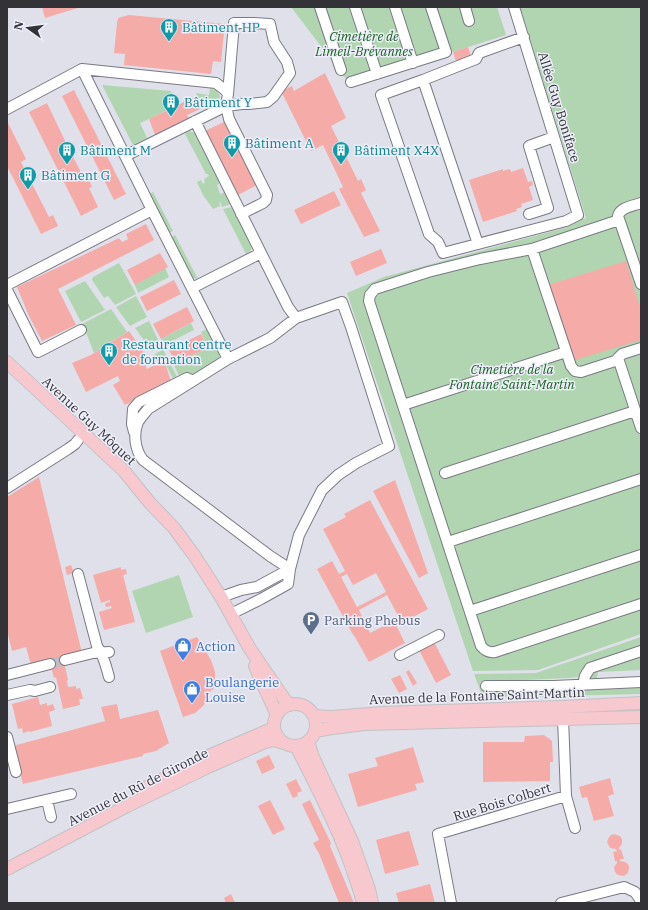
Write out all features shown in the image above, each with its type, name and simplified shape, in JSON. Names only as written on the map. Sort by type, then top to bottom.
[{"type":"main road","name":"Avenue Guy Môquet","points":[[7,362],[124,471],[150,503],[174,528],[194,555],[221,597],[250,649],[290,705]]},
{"type":"main road","name":"Avenue Guy Môquet","points":[[7,372],[120,479],[150,503]]},
{"type":"main road","name":"Avenue Guy Môquet","points":[[250,649],[259,676],[277,715]]},
{"type":"main road","name":"Avenue de la Fontaine Saint-Martin","points":[[315,731],[365,724],[563,713],[610,705],[641,703]]},
{"type":"main road","points":[[290,745],[302,745],[308,742],[315,731],[316,721],[314,716],[311,711],[301,705],[290,705],[280,710],[277,715],[274,728],[280,739],[290,745],[325,802],[343,845],[363,903]]},
{"type":"main road","points":[[610,705],[610,717]]},
{"type":"main road","name":"Avenue de la Fontaine Saint-Martin","points":[[314,716],[331,717],[382,713],[563,713],[610,717],[641,717]]},
{"type":"main road","name":"Avenue du Rû de Gironde","points":[[7,862],[200,760],[274,728]]},
{"type":"main road","name":"Avenue du Rû de Gironde","points":[[7,869],[127,806],[210,766],[265,742],[274,740],[290,745]]},
{"type":"main road","points":[[308,742],[313,757],[352,841],[369,889],[372,903]]},
{"type":"street","points":[[320,7],[341,70]]},
{"type":"street","points":[[355,7],[377,74]]},
{"type":"street","points":[[395,7],[413,63]]},
{"type":"street","points":[[351,82],[446,52],[431,7]]},
{"type":"street","points":[[465,7],[469,21]]},
{"type":"street","name":"Allée Guy Boniface","points":[[478,244],[566,221],[578,215],[514,7]]},
{"type":"street","points":[[125,156],[226,106],[267,102],[273,97],[290,73],[287,62],[274,42],[270,24],[234,23],[226,106],[229,119],[267,195],[266,200],[241,214]]},
{"type":"street","points":[[423,80],[478,244],[443,253],[438,242],[429,234],[380,95],[476,59],[479,53],[524,37]]},
{"type":"street","points":[[82,69],[228,359]]},
{"type":"street","points":[[7,109],[82,69],[216,83],[228,94]]},
{"type":"street","points":[[195,121],[288,307],[296,318]]},
{"type":"street","points":[[529,214],[548,208],[529,146],[554,137]]},
{"type":"street","points":[[641,203],[621,210],[618,214],[641,284]]},
{"type":"street","points":[[7,285],[152,210]]},
{"type":"street","points":[[619,220],[532,249],[480,259],[428,272],[375,289],[369,298],[370,306],[470,611],[482,646],[486,651],[495,652],[641,604]]},
{"type":"street","points":[[532,249],[573,369],[581,372],[618,360]]},
{"type":"street","points":[[192,288],[261,253]]},
{"type":"street","points":[[7,290],[38,352],[81,330]]},
{"type":"street","points":[[230,614],[288,584],[290,569],[299,535],[322,490],[338,475],[356,463],[389,446],[342,302],[296,318],[270,338],[228,359],[148,409],[138,423],[135,436],[139,456],[143,460],[270,556],[290,569]]},
{"type":"street","points":[[640,424],[618,357],[641,348]]},
{"type":"street","points":[[403,406],[566,352]]},
{"type":"street","points":[[445,473],[635,411]]},
{"type":"street","points":[[7,488],[68,449],[78,440]]},
{"type":"street","points":[[448,542],[641,479]]},
{"type":"street","points":[[470,611],[641,555]]},
{"type":"street","points":[[221,597],[257,587],[290,569]]},
{"type":"street","points":[[78,574],[97,646],[105,652],[109,677]]},
{"type":"street","points":[[400,655],[439,635]]},
{"type":"street","points":[[583,684],[585,676],[590,668],[641,651]]},
{"type":"street","points":[[65,660],[93,653],[105,652]]},
{"type":"street","points":[[7,675],[50,664]]},
{"type":"street","points":[[486,686],[554,686],[641,682]]},
{"type":"street","points":[[7,696],[50,687]]},
{"type":"street","name":"Rue Bois Colbert","points":[[451,903],[438,834],[566,796],[563,713]]},
{"type":"street","points":[[7,737],[16,772]]},
{"type":"street","points":[[7,809],[71,794]]},
{"type":"street","points":[[566,796],[576,828]]},
{"type":"street","points":[[46,800],[51,817]]},
{"type":"street","points":[[561,903],[624,887],[635,892],[641,901]]},
{"type":"green space","name":"Cimetière de Limeil-Brévannes","points":[[291,7],[497,7],[506,35],[350,85]]},
{"type":"green space","name":"Cimetière de la Fontaine Saint-Martin","points":[[520,7],[641,7],[641,634],[538,670],[473,671],[347,293],[384,277],[568,227],[568,224],[586,218]]},
{"type":"green space","points":[[102,85],[171,91],[177,105],[140,123],[147,138],[133,145]]},
{"type":"green space","points":[[210,88],[216,90],[220,96],[217,104],[210,108],[207,102],[201,105],[196,93],[209,95]]},
{"type":"green space","points":[[189,131],[195,133],[220,183],[217,185],[220,194],[225,192],[231,204],[222,207],[219,202],[220,206],[213,209],[203,195],[197,182],[201,180],[203,184],[205,182],[204,179],[209,176],[206,174],[185,134]]},
{"type":"green space","points":[[153,192],[173,231],[169,233],[150,194]]},
{"type":"green space","points":[[233,207],[252,246],[251,250],[246,254],[223,209]]},
{"type":"green space","points":[[175,235],[198,279],[193,278],[190,275],[171,237]]},
{"type":"green space","points":[[119,263],[136,294],[115,305],[108,296],[104,298],[92,280],[93,277]]},
{"type":"green space","points":[[165,268],[169,277],[138,293],[135,285]]},
{"type":"green space","points":[[85,281],[105,310],[81,322],[65,291]]},
{"type":"green space","points":[[136,296],[147,317],[130,326],[116,307]]},
{"type":"green space","points":[[111,309],[127,332],[94,353],[82,324]]},
{"type":"green space","points":[[149,321],[161,346],[152,351],[135,328]]},
{"type":"green space","points":[[191,323],[194,330],[164,345],[161,339]]},
{"type":"green space","points":[[208,328],[217,346],[219,355],[218,360],[216,363],[197,375],[191,374],[180,378],[174,365],[208,348],[201,332]]},
{"type":"green space","points":[[163,349],[178,379],[174,381],[164,361],[158,363],[154,355]]},
{"type":"green space","points":[[179,575],[193,617],[146,633],[132,591]]},
{"type":"green space","points":[[641,637],[641,646],[589,664],[584,668],[579,677],[480,682],[483,691],[641,686],[641,694],[483,698],[474,674],[536,673]]},
{"type":"green space","points":[[641,655],[641,670],[598,672],[597,678],[589,678],[592,672]]},
{"type":"building","points":[[42,7],[81,7],[45,18]]},
{"type":"building","name":"Bâtiment HP","points":[[129,15],[225,24],[221,62],[213,61],[211,74],[124,65],[125,54],[114,53],[117,23],[118,18]]},
{"type":"building","points":[[468,47],[471,56],[456,61],[453,52]]},
{"type":"building","name":"Bâtiment X4X","points":[[325,73],[346,118],[331,126],[358,181],[361,179],[366,190],[361,193],[380,231],[364,237],[339,189],[343,187],[323,145],[311,151],[281,91],[292,86],[294,91]]},
{"type":"building","points":[[74,90],[126,194],[114,200],[62,96]]},
{"type":"building","name":"Bâtiment Y","points":[[194,97],[200,109],[187,115],[189,118],[155,135],[149,119]]},
{"type":"building","name":"Bâtiment M","points":[[47,103],[66,143],[70,141],[73,147],[69,149],[86,182],[89,180],[92,187],[89,188],[98,207],[81,216],[29,112]]},
{"type":"building","name":"Bâtiment G","points":[[7,121],[26,159],[21,162],[49,217],[53,215],[58,226],[41,234],[7,166]]},
{"type":"building","name":"Bâtiment A","points":[[226,121],[259,184],[238,195],[205,131]]},
{"type":"building","points":[[523,168],[528,182],[532,181],[533,185],[529,187],[533,200],[521,204],[522,207],[516,209],[517,211],[483,222],[469,180],[503,169],[503,171],[510,169],[511,172]]},
{"type":"building","points":[[334,191],[341,205],[301,224],[294,210]]},
{"type":"building","points":[[146,224],[154,240],[58,289],[76,325],[42,341],[29,316],[17,287],[119,238],[122,242],[128,239],[126,234]]},
{"type":"building","points":[[381,249],[387,263],[356,276],[350,262]]},
{"type":"building","points":[[160,253],[168,267],[135,285],[127,270]]},
{"type":"building","points":[[626,261],[641,311],[641,340],[572,361],[548,285]]},
{"type":"building","points":[[174,280],[181,294],[147,311],[140,297]]},
{"type":"building","points":[[187,307],[194,321],[161,339],[153,324]]},
{"type":"building","name":"Restaurant centre de formation","points":[[129,331],[149,360],[144,362],[147,369],[164,360],[171,381],[125,405],[113,385],[120,381],[118,376],[86,392],[72,363],[91,355]]},
{"type":"building","points":[[201,334],[208,348],[176,363],[169,350]]},
{"type":"building","points":[[39,477],[82,653],[63,658],[68,687],[76,686],[76,689],[80,688],[83,699],[79,699],[80,705],[63,709],[56,677],[54,678],[50,661],[31,665],[26,647],[12,651],[7,630],[7,497]]},
{"type":"building","points":[[395,480],[428,573],[419,578],[373,491]]},
{"type":"building","points":[[370,500],[428,609],[402,623],[387,595],[359,610],[370,633],[394,621],[405,643],[369,662],[317,569],[332,561],[339,574],[345,571],[323,529],[346,517],[344,514]],"holes":[[[376,573],[386,592],[357,607],[341,577],[347,574],[353,585]]]},
{"type":"building","points":[[71,565],[74,573],[67,575],[65,567]]},
{"type":"building","points":[[121,567],[121,570],[126,569],[127,574],[123,575],[135,622],[104,630],[99,612],[112,608],[111,606],[106,607],[105,605],[106,603],[110,602],[110,600],[101,603],[93,575]]},
{"type":"building","name":"Action","points":[[197,637],[211,660],[215,672],[215,681],[213,690],[211,690],[207,701],[203,706],[195,713],[183,717],[160,651]]},
{"type":"building","points":[[434,642],[451,675],[436,683],[419,650]]},
{"type":"building","points":[[409,670],[417,683],[413,686],[406,672]]},
{"type":"building","points":[[400,675],[407,689],[399,693],[391,679]]},
{"type":"building","points":[[38,697],[40,705],[47,703],[47,706],[53,704],[55,710],[49,712],[52,726],[23,733],[22,728],[18,729],[12,704]]},
{"type":"building","points":[[117,704],[120,719],[158,710],[169,743],[156,751],[143,754],[143,756],[23,784],[13,746],[105,721],[101,707]]},
{"type":"building","points":[[544,735],[552,741],[553,762],[550,762],[550,781],[483,782],[483,742],[524,742],[525,736]]},
{"type":"building","points":[[413,747],[424,782],[415,784],[417,790],[358,807],[348,774],[378,766],[375,758]]},
{"type":"building","points":[[269,755],[275,768],[262,774],[256,761]]},
{"type":"building","points":[[610,778],[614,794],[608,796],[614,816],[594,821],[587,797],[582,798],[579,787]]},
{"type":"building","points":[[296,779],[302,791],[297,793],[298,796],[293,798],[286,784]]},
{"type":"building","points":[[270,800],[285,829],[273,835],[258,806]]},
{"type":"building","points":[[310,800],[331,843],[330,846],[354,903],[339,903],[318,851],[313,843],[319,840],[302,804]]},
{"type":"building","points":[[409,831],[419,865],[385,874],[376,840]]},
{"type":"building","points":[[614,834],[620,836],[622,839],[622,844],[619,850],[621,849],[624,859],[620,859],[620,861],[628,864],[629,867],[628,873],[624,876],[618,875],[615,872],[614,867],[617,861],[615,861],[613,852],[617,851],[616,849],[610,848],[607,842],[609,837]]},
{"type":"building","points":[[430,884],[435,903],[399,903],[396,893]]},
{"type":"building","points":[[231,894],[235,903],[226,903],[224,898]]},
{"type":"tunnel","points":[[50,664],[65,660]]},
{"type":"place","name":"Bâtiment HP","points":[[169,42]]},
{"type":"place","name":"Bâtiment Y","points":[[171,117]]},
{"type":"place","name":"Bâtiment A","points":[[232,158]]},
{"type":"place","name":"Bâtiment M","points":[[67,165]]},
{"type":"place","name":"Bâtiment X4X","points":[[341,165]]},
{"type":"place","name":"Bâtiment G","points":[[28,190]]},
{"type":"place","name":"Restaurant centre de formation","points":[[109,366]]},
{"type":"place","name":"Parking Phebus","points":[[311,635]]},
{"type":"place","name":"Action","points":[[183,661]]},
{"type":"place","name":"Boulangerie Louise","points":[[192,704]]}]
